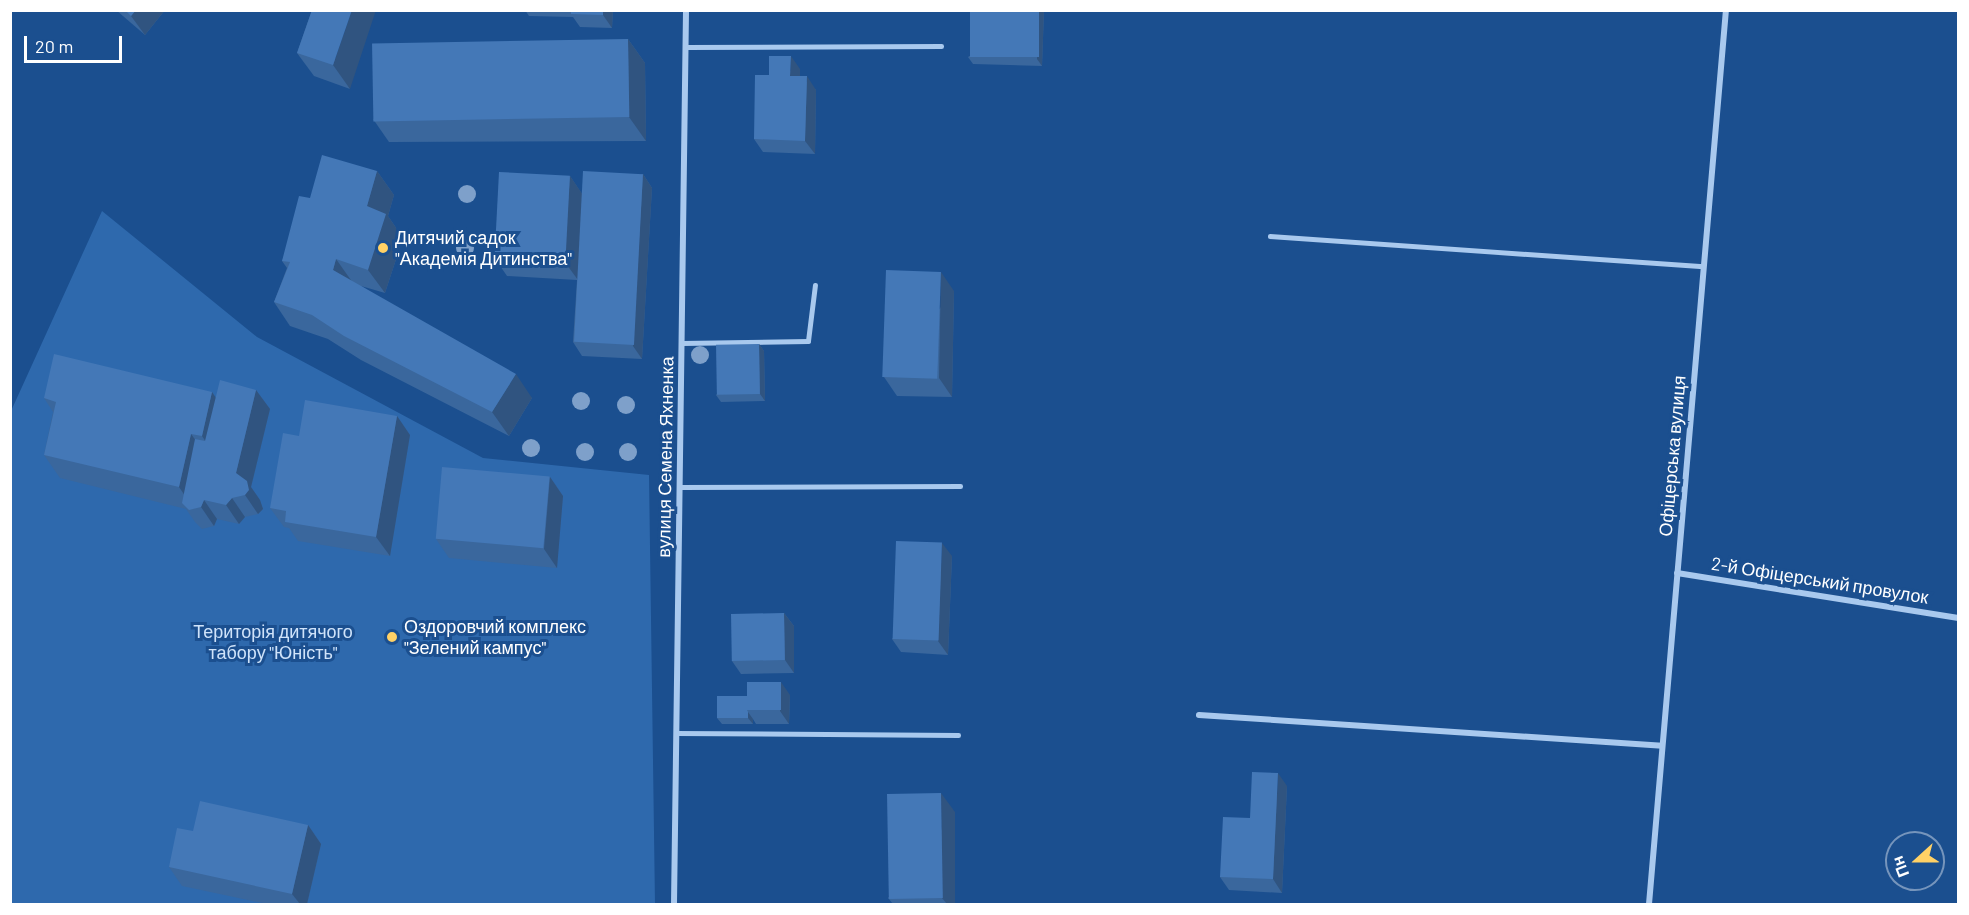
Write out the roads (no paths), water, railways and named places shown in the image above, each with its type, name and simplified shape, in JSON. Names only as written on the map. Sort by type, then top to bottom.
[{"type":"street","name":"вулиця Семена Яхненка","points":[[674,904],[686,10]]},
{"type":"street","name":"Офіцерська вулиця","points":[[1648,904],[1726,10]]},
{"type":"street","name":"2-й Офіцерський провулок","points":[[1677,573],[1959,618]]},
{"type":"street","points":[[1199,715],[1662,746]]},
{"type":"lane","points":[[686,47],[941,46]]},
{"type":"lane","points":[[1270,236],[1704,266]]},
{"type":"lane","points":[[682,344],[808,341],[814,285]]},
{"type":"lane","points":[[680,487],[960,486]]},
{"type":"lane","points":[[676,733],[958,735]]},
{"type":"place","name":"Дитячий садок \"Академія Дитинства\"","points":[[383,248]]},
{"type":"place","name":"Оздоровчий комплекс \"Зелений кампус\"","points":[[392,637]]},
{"type":"park label","name":"Територія дитячого табору \"Юність\"","points":[[273,642]]}]
